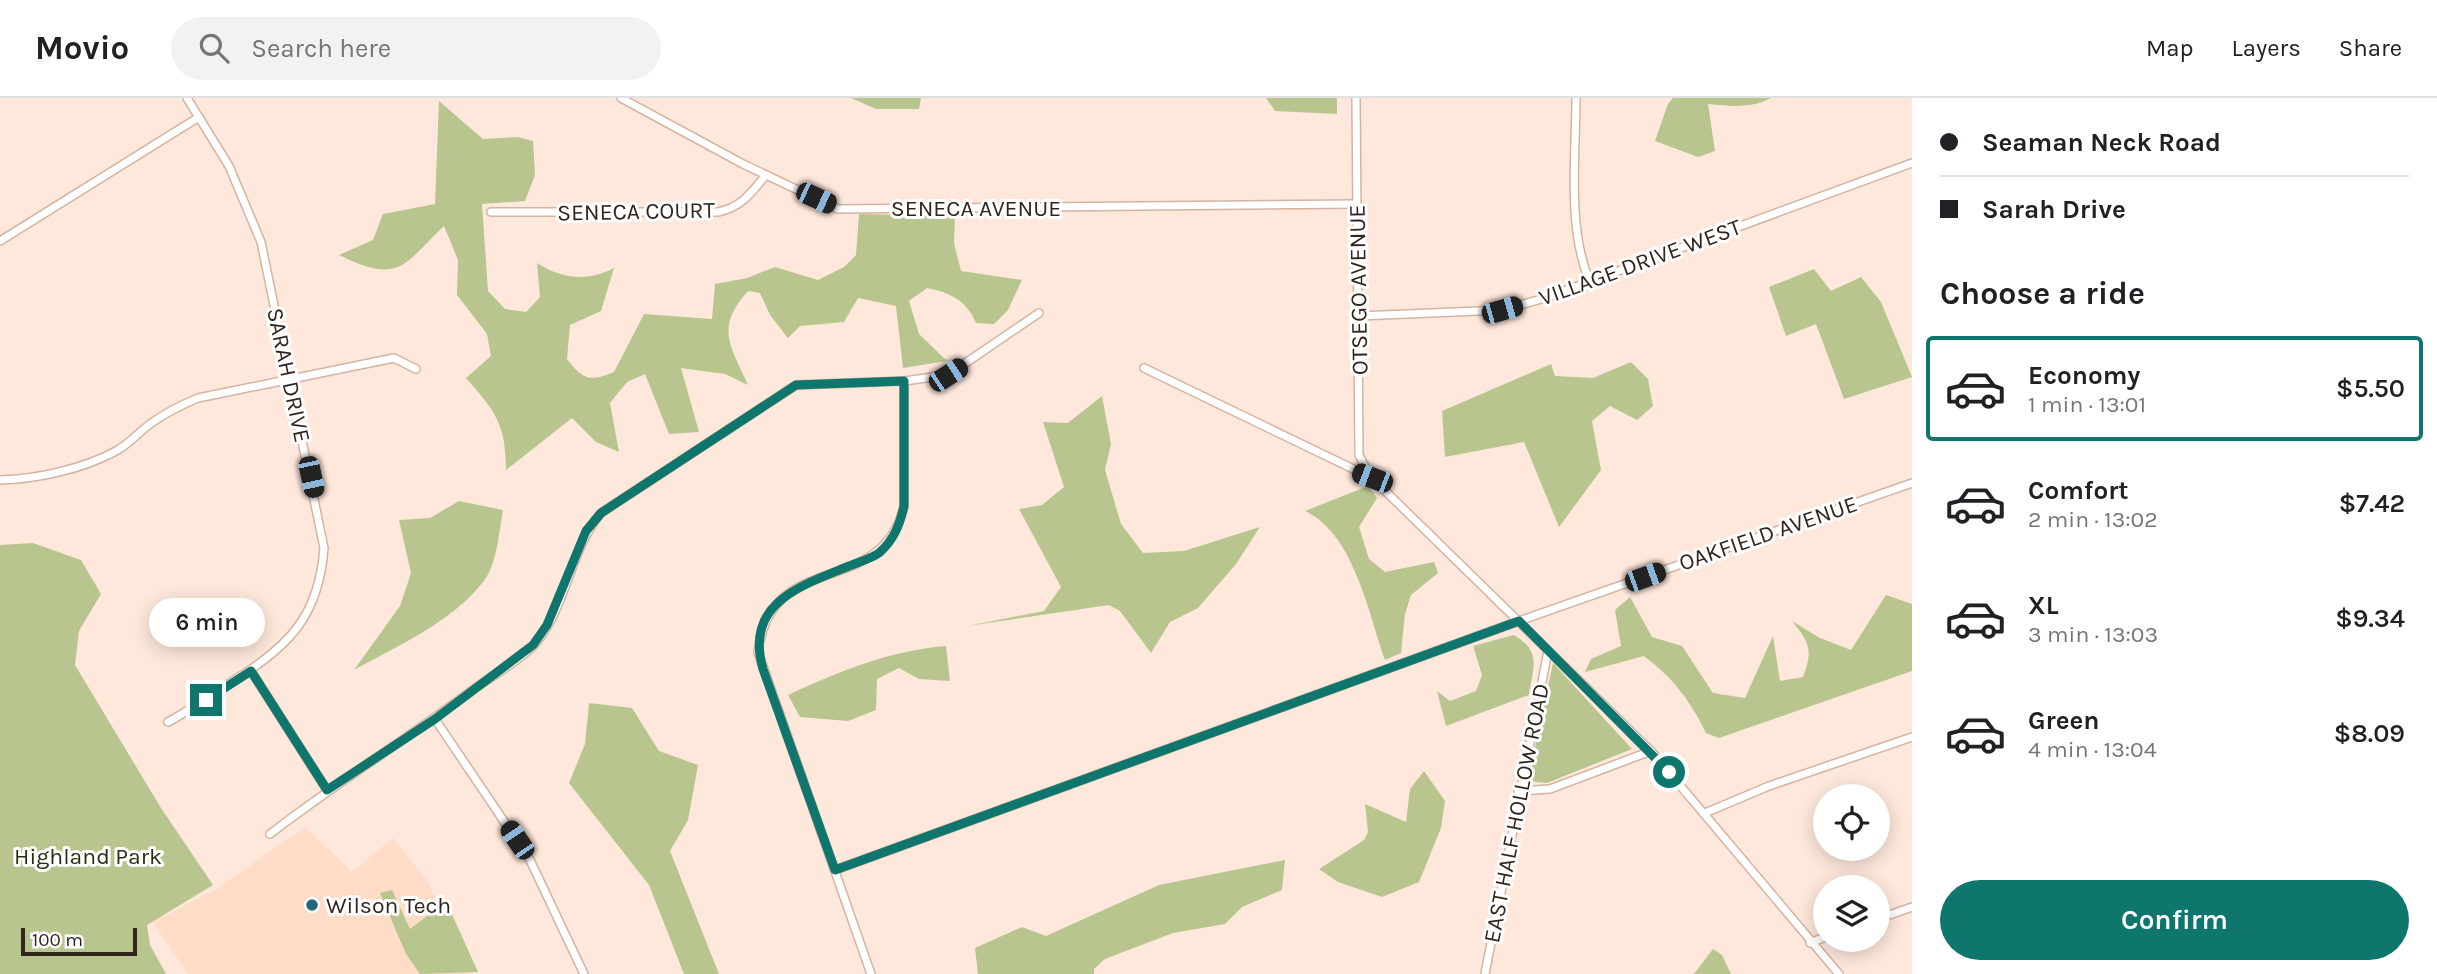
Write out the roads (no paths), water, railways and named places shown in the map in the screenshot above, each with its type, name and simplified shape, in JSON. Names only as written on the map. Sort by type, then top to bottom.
[{"type":"street","name":"SARAH DRIVE","points":[[168,722],[251,671],[293,635],[317,594],[323,569],[321,526],[261,242],[229,166],[187,98]]},
{"type":"street","name":"SENECA AVENUE","points":[[621,98],[766,175],[838,209],[1357,204]]},
{"type":"street","name":"OTSEGO AVENUE","points":[[1356,98],[1359,454],[1372,478]]},
{"type":"street","points":[[1576,98],[1578,235],[1581,261],[1589,280]]},
{"type":"street","points":[[0,241],[199,117]]},
{"type":"street","name":"VILLAGE DRIVE WEST","points":[[1359,316],[1502,310],[1545,298],[1912,163]]},
{"type":"street","name":"SENECA COURT","points":[[491,212],[718,212],[735,208],[747,199],[766,175]]},
{"type":"street","points":[[270,834],[327,790],[435,719],[533,645],[547,625],[586,531],[601,513],[796,385],[904,381],[948,375],[1039,313]]},
{"type":"street","points":[[0,480],[71,468],[117,451],[182,404],[394,358],[416,369]]},
{"type":"street","points":[[1144,368],[1372,478],[1651,751],[1810,943],[1839,974]]},
{"type":"street","points":[[871,974],[758,652],[767,617],[778,600],[793,589],[877,555],[899,525],[904,506],[904,381]]},
{"type":"street","name":"OAKFIELD AVENUE","points":[[835,870],[1519,621],[1912,483]]},
{"type":"street","name":"EAST HALF HOLLOW ROAD","points":[[1485,974],[1518,791],[1548,651]]},
{"type":"street","points":[[251,671],[327,790]]},
{"type":"street","points":[[435,719],[530,860],[584,974]]},
{"type":"street","points":[[1705,813],[1769,786],[1912,737]]},
{"type":"street","points":[[1518,791],[1550,789],[1651,751]]},
{"type":"street","points":[[1890,915],[1912,907]]},
{"type":"place","name":"Wilson Tech","points":[[312,905]]},
{"type":"park label","name":"Highland Park","points":[[88,856]]}]
